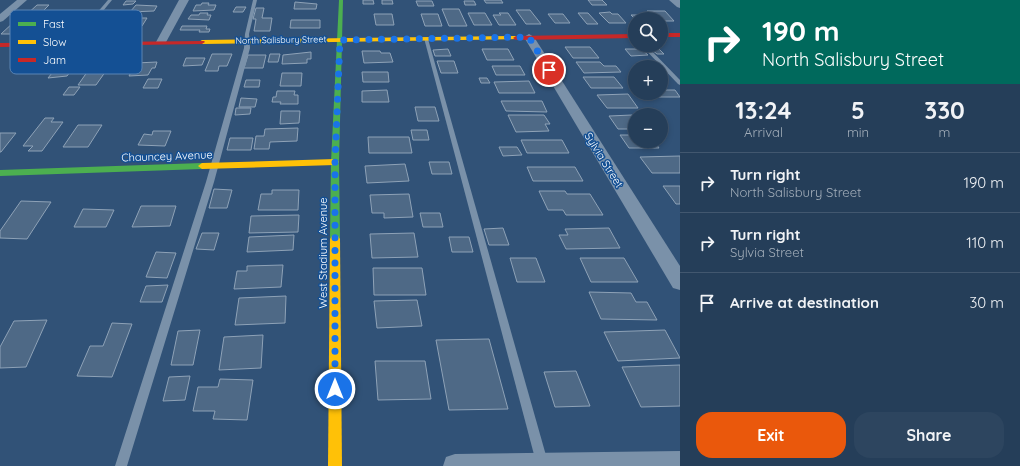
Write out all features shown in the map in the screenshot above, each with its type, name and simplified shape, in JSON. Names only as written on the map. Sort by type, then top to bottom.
[{"type":"street","points":[[10,10],[22,0]]},
{"type":"street","points":[[162,42],[184,0]]},
{"type":"street","name":"West Stadium Avenue","points":[[335,466],[335,162],[341,0]]},
{"type":"street","points":[[674,0],[680,5]]},
{"type":"street","points":[[0,19],[10,10]]},
{"type":"street","points":[[668,35],[680,35]]},
{"type":"street","name":"North Salisbury Street","points":[[142,42],[628,36]]},
{"type":"street","name":"Sylvia Street","points":[[529,37],[680,282]]},
{"type":"street","name":"North Salisbury Street","points":[[0,45],[10,45]]},
{"type":"street","name":"Chauncey Avenue","points":[[0,173],[335,162]]},
{"type":"street","points":[[455,466],[680,462]]},
{"type":"lane","points":[[102,10],[110,0]]},
{"type":"lane","points":[[121,466],[214,166],[247,48],[247,34],[256,0]]},
{"type":"lane","points":[[426,39],[542,465]]},
{"type":"lane","points":[[650,52],[680,83]]},
{"type":"building","points":[[363,0],[373,0],[374,4],[363,4]]},
{"type":"building","points":[[382,0],[392,0],[393,4],[382,4]]},
{"type":"building","points":[[484,0],[501,0],[503,3],[486,3]]},
{"type":"building","points":[[588,0],[602,0],[607,5],[592,5]]},
{"type":"building","points":[[126,1],[136,1],[133,4],[123,5]]},
{"type":"building","points":[[416,1],[432,1],[434,6],[418,6]]},
{"type":"building","points":[[464,1],[474,1],[476,5],[465,5]]},
{"type":"building","points":[[295,2],[317,4],[316,9],[294,9]]},
{"type":"building","points":[[202,3],[216,5],[214,10],[193,11],[196,5],[201,5]]},
{"type":"building","points":[[37,5],[49,5],[44,10],[32,10]]},
{"type":"building","points":[[136,5],[157,6],[154,11],[132,10]]},
{"type":"building","points":[[236,7],[246,7],[243,12],[233,12]]},
{"type":"building","points":[[256,8],[264,8],[262,18],[272,18],[270,31],[254,31],[256,19],[253,19]]},
{"type":"building","points":[[442,9],[459,9],[467,26],[449,26]]},
{"type":"building","points":[[516,10],[530,10],[541,24],[526,24]]},
{"type":"building","points":[[647,11],[666,12],[648,12]]},
{"type":"building","points":[[610,12],[612,14],[618,14],[626,23],[609,23],[599,13]]},
{"type":"building","points":[[200,13],[208,13],[207,15],[211,15],[209,20],[188,19],[191,15],[199,15]]},
{"type":"building","points":[[468,13],[485,13],[492,25],[474,25]]},
{"type":"building","points":[[499,13],[508,13],[516,25],[499,25],[493,15],[501,15]]},
{"type":"building","points":[[578,13],[588,13],[598,24],[587,24]]},
{"type":"building","points":[[374,14],[392,14],[394,25],[376,25]]},
{"type":"building","points":[[421,14],[438,14],[442,26],[425,26]]},
{"type":"building","points":[[548,14],[563,14],[570,23],[555,23]]},
{"type":"building","points":[[668,14],[674,21],[668,21]]},
{"type":"building","points":[[142,18],[147,18],[142,26]]},
{"type":"building","points":[[291,20],[320,20],[320,28],[290,28]]},
{"type":"building","points":[[10,26],[10,34],[1,34]]},
{"type":"building","points":[[182,26],[207,26],[206,29],[210,29],[209,32],[199,32],[200,30],[180,30]]},
{"type":"building","points":[[565,47],[590,47],[599,58],[573,58]]},
{"type":"building","points":[[448,49],[451,56],[435,56],[433,50]]},
{"type":"building","points":[[482,49],[508,49],[514,60],[487,60]]},
{"type":"building","points":[[625,49],[628,49],[628,52],[644,52],[648,55],[631,56]]},
{"type":"building","points":[[362,51],[380,51],[381,53],[390,53],[393,62],[364,63]]},
{"type":"building","points":[[311,52],[311,59],[307,59],[307,63],[282,64],[283,55]]},
{"type":"building","points":[[655,52],[662,52],[664,54],[657,54]]},
{"type":"building","points":[[212,54],[232,54],[227,66],[219,66],[218,71],[205,71]]},
{"type":"building","points":[[270,54],[280,54],[278,62],[268,62]]},
{"type":"building","points":[[248,55],[266,55],[263,68],[244,68]]},
{"type":"building","points":[[186,58],[205,58],[202,65],[183,66]]},
{"type":"building","points":[[437,61],[454,61],[458,73],[441,73]]},
{"type":"building","points":[[157,62],[155,68],[152,68],[148,75],[129,76],[130,74],[142,74],[142,63]]},
{"type":"building","points":[[576,62],[600,62],[604,66],[616,66],[621,72],[584,73]]},
{"type":"building","points":[[492,66],[520,66],[525,75],[496,75]]},
{"type":"building","points":[[362,72],[388,72],[389,82],[363,82]]},
{"type":"building","points":[[282,73],[302,73],[301,86],[280,86]]},
{"type":"building","points":[[51,74],[69,74],[67,76],[48,78]]},
{"type":"building","points":[[86,74],[104,74],[96,85],[78,85]]},
{"type":"building","points":[[583,77],[614,77],[623,88],[591,88]]},
{"type":"building","points":[[479,78],[487,78],[490,83],[481,83]]},
{"type":"building","points":[[148,79],[162,79],[158,88],[143,88]]},
{"type":"building","points":[[246,80],[260,80],[259,87],[244,87]]},
{"type":"building","points":[[529,81],[535,93],[499,93],[494,82]]},
{"type":"building","points":[[69,87],[80,87],[74,95],[63,95]]},
{"type":"building","points":[[387,90],[389,102],[362,102],[362,91]]},
{"type":"building","points":[[668,90],[675,90],[680,97],[668,97]]},
{"type":"building","points":[[277,91],[295,91],[294,95],[298,95],[298,104],[280,104],[281,102],[272,102],[273,97],[276,97]]},
{"type":"building","points":[[628,94],[628,100],[632,100],[638,108],[607,108],[597,95]]},
{"type":"building","points":[[241,98],[257,99],[255,107],[239,107]]},
{"type":"building","points":[[501,101],[542,101],[547,112],[506,111]]},
{"type":"building","points":[[415,107],[435,107],[439,121],[418,121]]},
{"type":"building","points":[[236,108],[251,108],[250,114],[235,115]]},
{"type":"building","points":[[281,111],[300,111],[299,123],[280,124]]},
{"type":"building","points":[[508,115],[544,115],[550,124],[545,124],[549,131],[516,132]]},
{"type":"building","points":[[628,115],[628,129],[618,129],[609,116]]},
{"type":"building","points":[[45,118],[54,118],[51,122],[63,122],[42,151],[28,151],[33,146],[23,146]]},
{"type":"building","points":[[78,125],[102,125],[88,147],[63,147]]},
{"type":"building","points":[[298,128],[297,141],[270,142],[269,149],[254,149],[256,136],[264,136],[265,129]]},
{"type":"building","points":[[411,130],[427,130],[429,140],[413,140]]},
{"type":"building","points":[[153,131],[171,131],[165,146],[138,145],[144,134],[152,135]]},
{"type":"building","points":[[0,133],[16,133],[1,152],[0,152]]},
{"type":"building","points":[[620,135],[628,135],[628,147]]},
{"type":"building","points":[[368,137],[409,137],[412,153],[369,153]]},
{"type":"building","points":[[230,138],[253,138],[251,150],[227,150]]},
{"type":"building","points":[[521,140],[562,140],[569,153],[527,153]]},
{"type":"building","points":[[499,147],[517,147],[522,155],[503,156]]},
{"type":"building","points":[[680,156],[680,173],[652,173],[640,157]]},
{"type":"building","points":[[429,162],[449,162],[452,174],[432,174]]},
{"type":"building","points":[[405,164],[409,181],[367,183],[365,166]]},
{"type":"building","points":[[527,167],[575,167],[583,181],[533,181]]},
{"type":"building","points":[[663,186],[680,186],[680,204],[676,204]]},
{"type":"building","points":[[214,189],[232,190],[227,208],[209,208]]},
{"type":"building","points":[[272,190],[299,190],[298,210],[258,210],[261,194],[272,194]]},
{"type":"building","points":[[539,191],[565,191],[567,194],[590,194],[603,215],[566,215],[563,210],[548,210]]},
{"type":"building","points":[[409,194],[413,217],[384,218],[384,213],[372,213],[370,195]]},
{"type":"building","points":[[21,201],[51,202],[27,239],[0,238],[0,231]]},
{"type":"building","points":[[141,206],[176,206],[170,226],[132,227]]},
{"type":"building","points":[[83,209],[114,210],[106,227],[74,227]]},
{"type":"building","points":[[420,213],[440,213],[443,227],[423,227]]},
{"type":"building","points":[[299,215],[298,232],[249,233],[251,216]]},
{"type":"building","points":[[503,228],[509,245],[489,245],[484,229]]},
{"type":"building","points":[[609,228],[620,248],[566,249],[559,235],[568,235],[565,229]]},
{"type":"building","points":[[202,233],[219,233],[214,250],[196,249]]},
{"type":"building","points":[[414,233],[418,257],[372,258],[370,234]]},
{"type":"building","points":[[294,235],[293,250],[247,252],[249,237]]},
{"type":"building","points":[[449,237],[469,237],[473,252],[452,252]]},
{"type":"building","points":[[156,252],[176,253],[167,278],[146,277]]},
{"type":"building","points":[[510,258],[536,258],[545,282],[517,282]]},
{"type":"building","points":[[580,258],[624,258],[638,282],[591,282]]},
{"type":"building","points":[[283,265],[281,287],[234,289],[237,271],[247,271],[247,266]]},
{"type":"building","points":[[373,268],[422,268],[426,295],[374,295]]},
{"type":"building","points":[[168,285],[162,302],[140,302],[146,286]]},
{"type":"building","points":[[589,292],[631,293],[636,302],[647,302],[657,320],[601,319]]},
{"type":"building","points":[[286,296],[285,323],[235,325],[239,298]]},
{"type":"building","points":[[417,300],[422,326],[377,328],[374,301]]},
{"type":"building","points":[[47,320],[26,367],[0,368],[0,347],[14,321]]},
{"type":"building","points":[[112,323],[132,324],[112,377],[77,376],[90,346],[103,346]]},
{"type":"building","points":[[200,330],[193,365],[171,365],[178,331]]},
{"type":"building","points":[[665,330],[680,358],[618,361],[604,332]]},
{"type":"building","points":[[263,335],[261,368],[219,370],[224,337]]},
{"type":"building","points":[[489,339],[508,409],[449,410],[436,340]]},
{"type":"building","points":[[375,361],[425,361],[431,399],[378,400]]},
{"type":"building","points":[[680,365],[680,406],[641,407],[622,367]]},
{"type":"building","points":[[576,371],[590,406],[555,407],[544,372]]},
{"type":"building","points":[[190,376],[185,400],[163,401],[169,377]]},
{"type":"building","points":[[220,379],[253,380],[247,420],[213,419],[215,411],[193,411],[198,387],[218,387]]},
{"type":"traffic: fast","points":[[335,239],[335,162],[341,0]]},
{"type":"traffic: fast","points":[[0,173],[202,166]]},
{"type":"traffic: slow","points":[[202,42],[516,38]]},
{"type":"traffic: slow","points":[[202,166],[335,162]]},
{"type":"traffic: slow","points":[[335,239],[335,466]]},
{"type":"traffic: jam","points":[[668,35],[680,35]]},
{"type":"traffic: jam","points":[[516,38],[628,36]]},
{"type":"traffic: jam","points":[[142,43],[202,42]]},
{"type":"traffic: jam","points":[[0,45],[10,45]]},
{"type":"route","points":[[335,389],[335,162],[340,40],[529,37],[549,70]]}]
